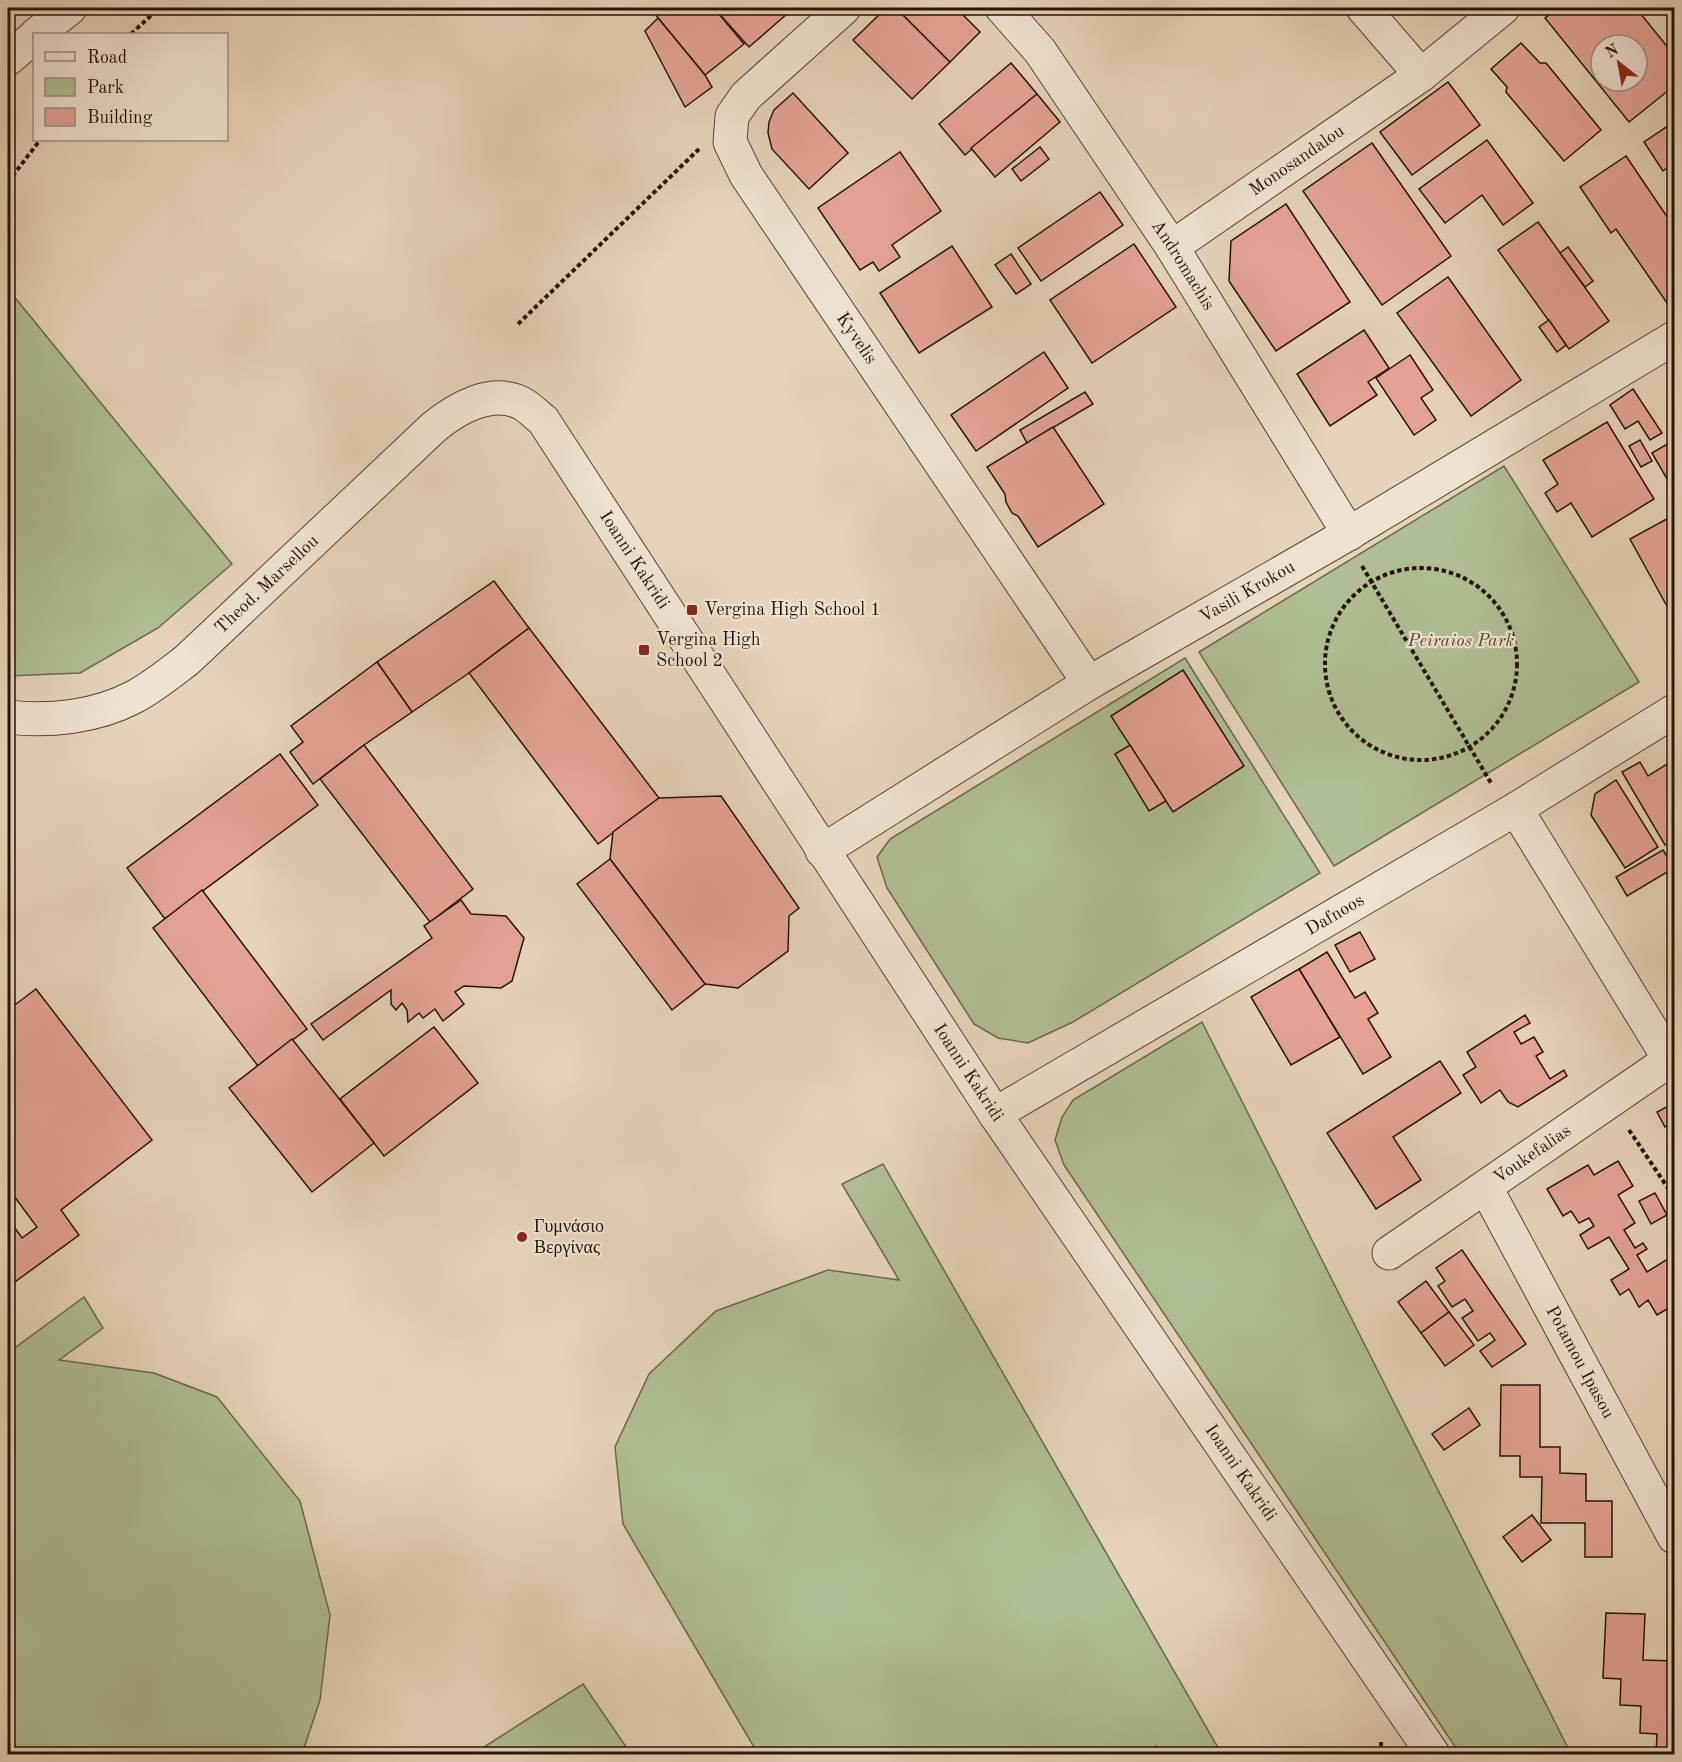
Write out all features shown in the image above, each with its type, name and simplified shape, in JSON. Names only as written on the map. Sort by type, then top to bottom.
[{"type":"street","points":[[40,33],[70,8]]},
{"type":"street","points":[[732,116],[746,96],[844,8]]},
{"type":"street","name":"Andromachis","points":[[1002,8],[1040,51],[1172,248],[1354,548]]},
{"type":"street","points":[[1363,8],[1421,75]]},
{"type":"street","name":"Monosandalou","points":[[1172,248],[1421,75],[1503,8]]},
{"type":"street","points":[[8,59],[33,38]]},
{"type":"street","name":"Kyvelis","points":[[732,116],[730,142],[746,175],[1089,682]]},
{"type":"street","name":"Vasili Krokou","points":[[822,851],[1089,682],[1354,548],[1674,338]]},
{"type":"street","name":"Theod. Marsellou","points":[[8,717],[79,716],[110,708],[134,697],[161,680],[214,635],[434,427],[453,412],[475,402],[501,398]]},
{"type":"street","name":"Ioanni Kakridi","points":[[501,398],[520,402],[543,420],[995,1114],[1433,1755]]},
{"type":"street","name":"Dafnoos","points":[[995,1114],[1516,809],[1674,711]]},
{"type":"street","points":[[1516,809],[1672,1058]]},
{"type":"street","name":"Voukefalias","points":[[1389,1253],[1672,1058]]},
{"type":"street","name":"Potamou Ipasou","points":[[1486,1188],[1674,1537]]},
{"type":"path","points":[[132,33],[159,8]]},
{"type":"path","points":[[518,324],[732,116]]},
{"type":"path","points":[[8,182],[39,141]]},
{"type":"path","points":[[1354,548],[1371,582],[1489,780]]},
{"type":"path","points":[[1430,568],[1440,570],[1459,575],[1485,591],[1505,614],[1516,643],[1518,673],[1510,703],[1494,728],[1471,748],[1442,759],[1412,761],[1383,753],[1357,738],[1338,714],[1326,686],[1324,656],[1332,627],[1348,601],[1371,582],[1399,570],[1430,568]]},
{"type":"path","points":[[1610,1102],[1674,1197]]},
{"type":"green space","points":[[8,289],[232,564],[158,628],[80,673],[8,676]]},
{"type":"green space","name":"Peiraios Park","points":[[1504,466],[1639,682],[1334,866],[1199,652]]},
{"type":"green space","points":[[1185,658],[1320,873],[1073,1022],[1028,1043],[998,1038],[974,1024],[887,888],[877,857],[890,839]]},
{"type":"green space","points":[[1202,1022],[1571,1754],[1460,1754],[1064,1165],[1055,1140],[1062,1117],[1073,1100]]},
{"type":"green space","points":[[883,1164],[1220,1754],[1163,1754],[1156,1746],[1153,1754],[758,1754],[623,1524],[615,1447],[649,1374],[716,1311],[828,1270],[899,1280],[842,1184]]},
{"type":"green space","points":[[84,1297],[103,1328],[59,1360],[154,1373],[217,1397],[300,1501],[330,1615],[320,1700],[302,1754],[8,1754],[8,1353]]},
{"type":"green space","points":[[583,1684],[631,1754],[473,1754]]},
{"type":"building","points":[[650,8],[714,8],[744,44],[705,75]]},
{"type":"building","points":[[714,8],[783,8],[788,13],[749,47]]},
{"type":"building","points":[[886,8],[896,8],[950,62],[912,99],[853,40]]},
{"type":"building","points":[[896,8],[956,8],[980,32],[950,62]]},
{"type":"building","points":[[1558,8],[1636,8],[1674,55],[1674,86],[1629,122],[1606,93],[1649,93],[1649,33],[1589,33],[1589,72],[1545,18]]},
{"type":"building","points":[[1662,8],[1674,8],[1673,22]]},
{"type":"building","points":[[658,18],[705,75],[712,87],[685,107],[645,31]]},
{"type":"building","points":[[1521,43],[1540,63],[1546,63],[1601,130],[1564,161],[1506,92],[1507,87],[1491,69]]},
{"type":"building","points":[[1011,63],[1037,94],[965,155],[939,124]]},
{"type":"building","points":[[1448,82],[1480,125],[1412,175],[1380,132]]},
{"type":"building","points":[[793,93],[848,153],[809,189],[772,149],[768,133],[769,122],[774,110]]},
{"type":"building","points":[[1037,94],[1060,122],[995,177],[971,148]]},
{"type":"building","points":[[1674,122],[1674,170],[1671,165],[1663,171],[1644,142]]},
{"type":"building","points":[[1487,140],[1533,203],[1503,225],[1482,195],[1445,223],[1419,189]]},
{"type":"building","points":[[1372,143],[1451,256],[1382,305],[1303,191]]},
{"type":"building","points":[[1040,147],[1049,159],[1021,181],[1012,169]]},
{"type":"building","points":[[900,152],[941,211],[892,245],[900,257],[879,271],[873,262],[860,270],[818,208]]},
{"type":"building","points":[[1626,156],[1674,227],[1674,298],[1667,303],[1616,229],[1611,233],[1580,187]]},
{"type":"building","points":[[1100,192],[1123,225],[1041,281],[1018,248]]},
{"type":"building","points":[[1286,204],[1350,302],[1276,351],[1229,281],[1231,241]]},
{"type":"building","points":[[1538,222],[1609,321],[1569,349],[1498,250]]},
{"type":"building","points":[[1134,244],[1176,307],[1092,363],[1050,300]]},
{"type":"building","points":[[952,246],[992,307],[919,353],[880,293]]},
{"type":"building","points":[[1568,247],[1593,281],[1585,287],[1560,253]]},
{"type":"building","points":[[1011,254],[1031,284],[1016,294],[995,265]]},
{"type":"building","points":[[1448,277],[1521,380],[1471,416],[1397,313]]},
{"type":"building","points":[[1549,320],[1566,345],[1557,352],[1539,327]]},
{"type":"building","points":[[1364,330],[1389,368],[1368,382],[1377,395],[1330,426],[1297,374]]},
{"type":"building","points":[[1044,352],[1068,388],[976,451],[951,415]]},
{"type":"building","points":[[1410,355],[1433,390],[1421,398],[1436,420],[1414,435],[1376,378]]},
{"type":"building","points":[[1633,389],[1662,433],[1650,440],[1638,421],[1625,429],[1610,405]]},
{"type":"building","points":[[1085,392],[1093,404],[1027,443],[1020,430]]},
{"type":"building","points":[[1607,422],[1654,499],[1592,537],[1571,503],[1557,512],[1545,493],[1558,484],[1543,460]]},
{"type":"building","points":[[1053,427],[1104,504],[1038,547],[1018,516],[1012,513],[1006,502],[1005,494],[987,467]]},
{"type":"building","points":[[1640,440],[1652,461],[1641,467],[1629,446]]},
{"type":"building","points":[[1674,440],[1674,491],[1652,453]]},
{"type":"building","points":[[1674,515],[1674,619],[1630,539]]},
{"type":"building","points":[[494,581],[529,628],[412,712],[377,662]]},
{"type":"building","points":[[529,628],[659,798],[598,844],[469,673]]},
{"type":"building","points":[[377,662],[412,712],[313,784],[290,752],[303,742],[291,726]]},
{"type":"building","points":[[1183,670],[1244,766],[1173,812],[1111,716]]},
{"type":"building","points":[[364,745],[473,889],[430,922],[320,779]]},
{"type":"building","points":[[1130,745],[1166,801],[1149,811],[1115,754]]},
{"type":"building","points":[[280,754],[318,805],[165,919],[127,868]]},
{"type":"building","points":[[1672,761],[1674,765],[1674,840],[1665,845],[1622,772],[1640,762],[1648,776]]},
{"type":"building","points":[[1616,780],[1658,847],[1625,868],[1591,815],[1595,794]]},
{"type":"building","points":[[721,796],[799,908],[789,916],[788,951],[738,988],[705,984],[610,859],[613,832],[659,798]]},
{"type":"building","points":[[1663,850],[1674,868],[1627,896],[1616,877]]},
{"type":"building","points":[[610,859],[705,984],[672,1010],[577,884]]},
{"type":"building","points":[[202,890],[307,1029],[258,1066],[153,928]]},
{"type":"building","points":[[461,900],[471,914],[506,916],[524,938],[512,981],[501,988],[464,986],[455,992],[464,1004],[443,1021],[435,1009],[423,1018],[419,1013],[408,1022],[407,1010],[402,1003],[396,1010],[391,1004],[391,990],[323,1040],[311,1024],[432,938],[424,926]]},
{"type":"building","points":[[1360,932],[1375,959],[1350,972],[1335,945]]},
{"type":"building","points":[[1327,952],[1355,998],[1365,992],[1378,1013],[1368,1019],[1391,1057],[1363,1074],[1299,969]]},
{"type":"building","points":[[1299,969],[1340,1037],[1291,1065],[1251,997]]},
{"type":"building","points":[[36,989],[152,1140],[61,1210],[79,1235],[8,1287],[8,1218],[22,1238],[37,1227],[8,1188],[8,1010]]},
{"type":"building","points":[[1525,1015],[1530,1023],[1514,1032],[1521,1044],[1534,1037],[1543,1052],[1536,1056],[1550,1079],[1564,1070],[1567,1076],[1518,1107],[1508,1102],[1500,1090],[1481,1103],[1463,1075],[1476,1067],[1467,1052]]},
{"type":"building","points":[[434,1027],[478,1083],[384,1156],[340,1099]]},
{"type":"building","points":[[292,1039],[374,1143],[312,1192],[229,1088]]},
{"type":"building","points":[[1440,1061],[1461,1093],[1393,1137],[1421,1180],[1376,1209],[1327,1133]]},
{"type":"building","points":[[1672,1104],[1674,1122],[1665,1127],[1657,1112]]},
{"type":"building","points":[[1618,1161],[1633,1186],[1618,1195],[1635,1223],[1624,1230],[1635,1248],[1643,1243],[1647,1249],[1637,1255],[1647,1272],[1674,1255],[1674,1305],[1657,1315],[1648,1300],[1639,1307],[1629,1289],[1620,1295],[1611,1280],[1629,1269],[1609,1237],[1588,1249],[1580,1235],[1594,1226],[1589,1218],[1579,1223],[1571,1211],[1563,1216],[1547,1189],[1588,1165],[1594,1175]]},
{"type":"building","points":[[1655,1193],[1667,1215],[1651,1224],[1639,1201]]},
{"type":"building","points":[[1462,1250],[1526,1344],[1492,1367],[1480,1351],[1495,1340],[1490,1333],[1478,1341],[1462,1318],[1473,1311],[1465,1299],[1452,1307],[1438,1286],[1445,1281],[1436,1268]]},
{"type":"building","points":[[1426,1281],[1449,1312],[1421,1333],[1398,1302]]},
{"type":"building","points":[[1449,1312],[1474,1345],[1445,1366],[1421,1333]]},
{"type":"building","points":[[1501,1385],[1540,1385],[1540,1447],[1560,1447],[1560,1473],[1586,1474],[1586,1501],[1612,1501],[1612,1557],[1585,1557],[1585,1523],[1541,1523],[1542,1477],[1520,1477],[1520,1456],[1500,1456]]},
{"type":"building","points":[[1469,1408],[1480,1425],[1444,1450],[1432,1434]]},
{"type":"building","points":[[1532,1515],[1551,1540],[1522,1562],[1503,1537]]},
{"type":"building","points":[[1606,1613],[1645,1614],[1643,1660],[1674,1661],[1674,1754],[1656,1754],[1657,1734],[1640,1733],[1641,1706],[1620,1705],[1621,1679],[1603,1678]]},
{"type":"place","name":"Vergina High School 1","points":[[692,610]]},
{"type":"place","name":"Vergina High School 2","points":[[644,650]]},
{"type":"place","name":"Γυμνάσιο Βεργίνας","points":[[522,1237]]}]
